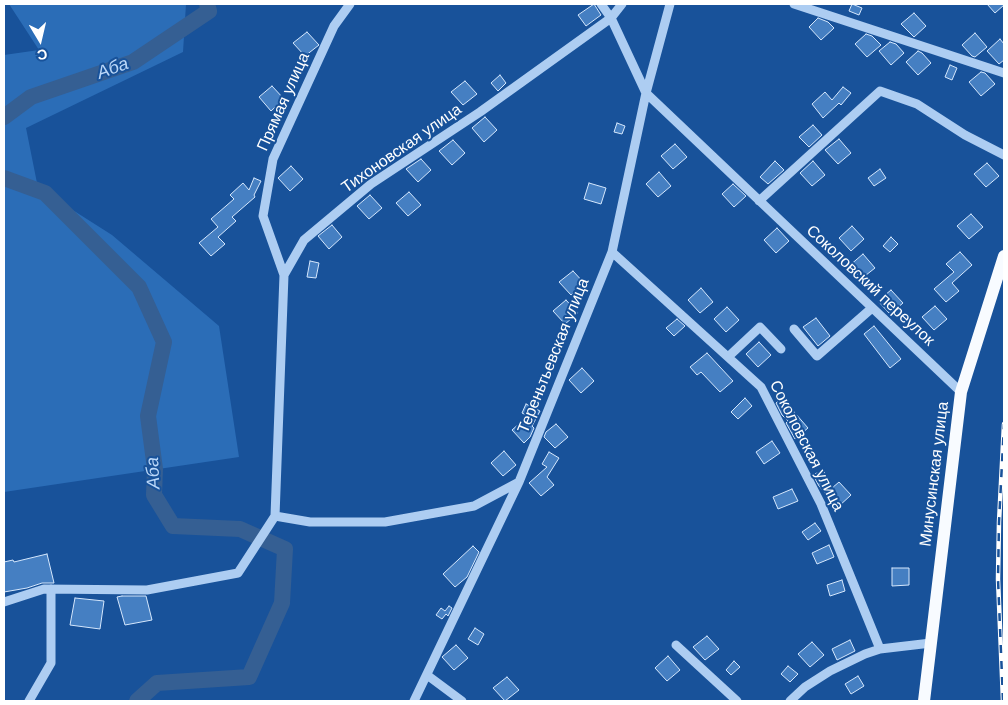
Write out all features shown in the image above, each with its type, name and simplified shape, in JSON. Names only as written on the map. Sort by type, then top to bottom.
[{"type":"main road","name":"Минусинская улица","points":[[924,701],[961,392],[1004,256]]},
{"type":"street","name":"Прямая улица","points":[[284,275],[263,216],[273,159],[334,26],[350,4]]},
{"type":"street","points":[[601,4],[611,18],[646,93]]},
{"type":"street","name":"Тихоновская улица","points":[[275,516],[284,275],[304,240],[371,184],[480,112],[611,18],[622,4]]},
{"type":"street","name":"Тереньтьевская улица","points":[[414,701],[519,482],[612,252],[646,93],[670,4]]},
{"type":"street","points":[[794,4],[1004,72]]},
{"type":"street","points":[[759,201],[880,90],[917,104],[965,135],[1004,155]]},
{"type":"street","name":"Соколовский переулок","points":[[646,93],[961,392]]},
{"type":"street","name":"Соколовская улица","points":[[612,252],[761,387],[821,504],[880,649]]},
{"type":"street","points":[[794,329],[817,356],[872,308]]},
{"type":"street","points":[[728,357],[760,327],[781,349]]},
{"type":"street","points":[[4,602],[44,589],[147,590],[238,573],[275,516],[310,522],[385,522],[474,506],[519,482]]},
{"type":"street","points":[[29,701],[51,663],[51,589]]},
{"type":"street","points":[[790,701],[805,687],[865,654],[880,649],[931,643]]},
{"type":"street","points":[[676,645],[737,701]]},
{"type":"street","points":[[427,675],[462,701]]},
{"type":"shaded area","points":[[9,4],[186,4],[183,52],[26,128],[38,188],[112,235],[219,326],[239,457],[4,492],[4,55],[39,50]]},
{"type":"building","points":[[594,4],[601,15],[586,26],[578,15]]},
{"type":"building","points":[[852,4],[862,8],[859,15],[849,11]]},
{"type":"building","points":[[987,4],[1004,4],[1004,5],[995,13]]},
{"type":"building","points":[[914,13],[926,26],[914,37],[901,24]]},
{"type":"building","points":[[818,18],[828,22],[834,28],[821,40],[809,27]]},
{"type":"building","points":[[307,32],[319,45],[305,56],[293,43]]},
{"type":"building","points":[[975,33],[987,47],[975,57],[962,45]]},
{"type":"building","points":[[866,34],[872,36],[881,45],[867,57],[855,44]]},
{"type":"building","points":[[1000,39],[1004,44],[1004,60],[999,64],[987,51]]},
{"type":"building","points":[[890,42],[896,44],[904,53],[891,65],[879,51]]},
{"type":"building","points":[[918,51],[931,63],[918,75],[906,62]]},
{"type":"building","points":[[950,65],[957,68],[952,80],[945,77]]},
{"type":"building","points":[[981,72],[985,73],[995,84],[981,96],[969,82]]},
{"type":"building","points":[[500,75],[506,83],[498,91],[491,83]]},
{"type":"building","points":[[465,81],[477,94],[463,105],[451,92]]},
{"type":"building","points":[[272,86],[284,99],[271,111],[259,97]]},
{"type":"building","points":[[843,87],[851,93],[841,105],[839,103],[823,118],[812,104],[825,92],[832,100]]},
{"type":"building","points":[[485,117],[497,130],[484,142],[472,128]]},
{"type":"building","points":[[617,123],[625,126],[622,134],[614,132]]},
{"type":"building","points":[[813,125],[822,135],[809,147],[799,137]]},
{"type":"building","points":[[839,139],[851,153],[838,164],[825,150]]},
{"type":"building","points":[[453,140],[465,153],[452,165],[439,151]]},
{"type":"building","points":[[675,144],[687,157],[673,169],[661,156]]},
{"type":"building","points":[[421,159],[431,170],[418,182],[406,169]]},
{"type":"building","points":[[775,161],[784,170],[768,184],[760,177]]},
{"type":"building","points":[[813,161],[825,175],[812,186],[800,173]]},
{"type":"building","points":[[987,163],[999,176],[986,187],[974,174]]},
{"type":"building","points":[[291,166],[303,179],[290,191],[278,178]]},
{"type":"building","points":[[880,169],[886,178],[874,186],[868,178]]},
{"type":"building","points":[[659,172],[671,186],[658,197],[646,184]]},
{"type":"building","points":[[254,178],[261,181],[254,195],[255,197],[232,217],[236,221],[218,237],[225,244],[211,256],[199,243],[218,227],[211,219],[234,199],[230,195],[243,183],[249,190]]},
{"type":"building","points":[[589,183],[606,188],[601,204],[584,199]]},
{"type":"building","points":[[733,184],[746,196],[734,207],[722,194]]},
{"type":"building","points":[[409,192],[421,205],[408,216],[396,203]]},
{"type":"building","points":[[370,195],[382,208],[369,219],[357,206]]},
{"type":"building","points":[[971,214],[983,227],[969,239],[957,226]]},
{"type":"building","points":[[332,225],[342,237],[329,249],[318,236]]},
{"type":"building","points":[[852,226],[864,239],[851,251],[839,238]]},
{"type":"building","points":[[777,228],[789,241],[776,253],[764,240]]},
{"type":"building","points":[[891,237],[898,244],[890,252],[883,246]]},
{"type":"building","points":[[960,252],[972,265],[952,283],[959,291],[946,302],[934,289],[954,272],[946,264]]},
{"type":"building","points":[[863,254],[875,268],[861,279],[849,266]]},
{"type":"building","points":[[310,261],[319,263],[316,278],[307,277]]},
{"type":"building","points":[[573,271],[585,284],[571,295],[559,282]]},
{"type":"building","points":[[701,288],[713,302],[700,313],[688,300]]},
{"type":"building","points":[[891,290],[903,303],[890,314],[878,301]]},
{"type":"building","points":[[566,300],[578,313],[565,324],[553,311]]},
{"type":"building","points":[[935,306],[947,319],[934,330],[922,317]]},
{"type":"building","points":[[727,307],[739,320],[726,332],[714,319]]},
{"type":"building","points":[[816,318],[830,336],[818,346],[803,327]]},
{"type":"building","points":[[677,319],[685,326],[674,336],[666,328]]},
{"type":"building","points":[[874,326],[901,359],[890,368],[864,334]]},
{"type":"building","points":[[759,342],[771,355],[758,367],[746,354]]},
{"type":"building","points":[[707,353],[733,381],[720,392],[701,372],[697,375],[690,367]]},
{"type":"building","points":[[582,368],[594,381],[581,393],[569,380]]},
{"type":"building","points":[[745,398],[752,406],[738,419],[731,412]]},
{"type":"building","points":[[782,398],[808,428],[795,439],[786,423],[788,421],[782,415],[776,403]]},
{"type":"building","points":[[526,404],[540,411],[532,426],[534,428],[530,437],[524,443],[512,430],[528,416],[522,413]]},
{"type":"building","points":[[556,424],[568,437],[555,448],[544,437],[546,432]]},
{"type":"building","points":[[772,441],[780,453],[764,464],[756,452]]},
{"type":"building","points":[[504,451],[516,465],[503,476],[491,463]]},
{"type":"building","points":[[549,452],[559,458],[547,477],[554,485],[541,496],[529,483],[547,467],[542,464]]},
{"type":"building","points":[[823,470],[832,488],[839,482],[851,495],[838,507],[819,486],[813,475]]},
{"type":"building","points":[[792,489],[798,501],[778,509],[773,497]]},
{"type":"building","points":[[815,523],[821,531],[808,540],[802,532]]},
{"type":"building","points":[[829,545],[834,557],[817,564],[812,553]]},
{"type":"building","points":[[473,546],[479,552],[467,577],[455,587],[443,574]]},
{"type":"building","points":[[47,554],[54,583],[42,583],[4,592],[4,562],[13,560],[14,562]]},
{"type":"building","points":[[892,568],[909,568],[909,585],[892,586]]},
{"type":"building","points":[[842,580],[845,591],[830,596],[827,585]]},
{"type":"building","points":[[146,596],[152,620],[125,625],[117,597]]},
{"type":"building","points":[[75,598],[104,601],[100,629],[70,625]]},
{"type":"building","points":[[449,606],[452,608],[448,616],[446,614],[442,619],[436,615],[441,608],[445,611]]},
{"type":"building","points":[[475,628],[484,634],[478,645],[468,639]]},
{"type":"building","points":[[707,636],[719,649],[705,660],[693,647]]},
{"type":"building","points":[[850,640],[855,651],[837,660],[832,649]]},
{"type":"building","points":[[812,642],[824,655],[810,667],[798,654]]},
{"type":"building","points":[[456,645],[468,658],[454,670],[442,657]]},
{"type":"building","points":[[668,656],[680,670],[667,681],[655,668]]},
{"type":"building","points":[[734,661],[740,667],[731,675],[726,670]]},
{"type":"building","points":[[788,666],[798,674],[790,682],[781,674]]},
{"type":"building","points":[[858,676],[864,686],[851,694],[845,684]]},
{"type":"building","points":[[507,677],[519,690],[505,701],[493,688]]},
{"type":"waterway","name":"Аба","points":[[4,117],[31,97],[133,62],[209,11],[207,4]]},
{"type":"waterway","name":"Аба","points":[[4,178],[45,193],[139,287],[164,342],[148,416],[155,469],[154,495],[173,526],[240,529],[285,549],[282,603],[249,677],[157,683],[137,701]]},
{"type":"railway","points":[[1003,701],[998,579],[1004,424]]}]
